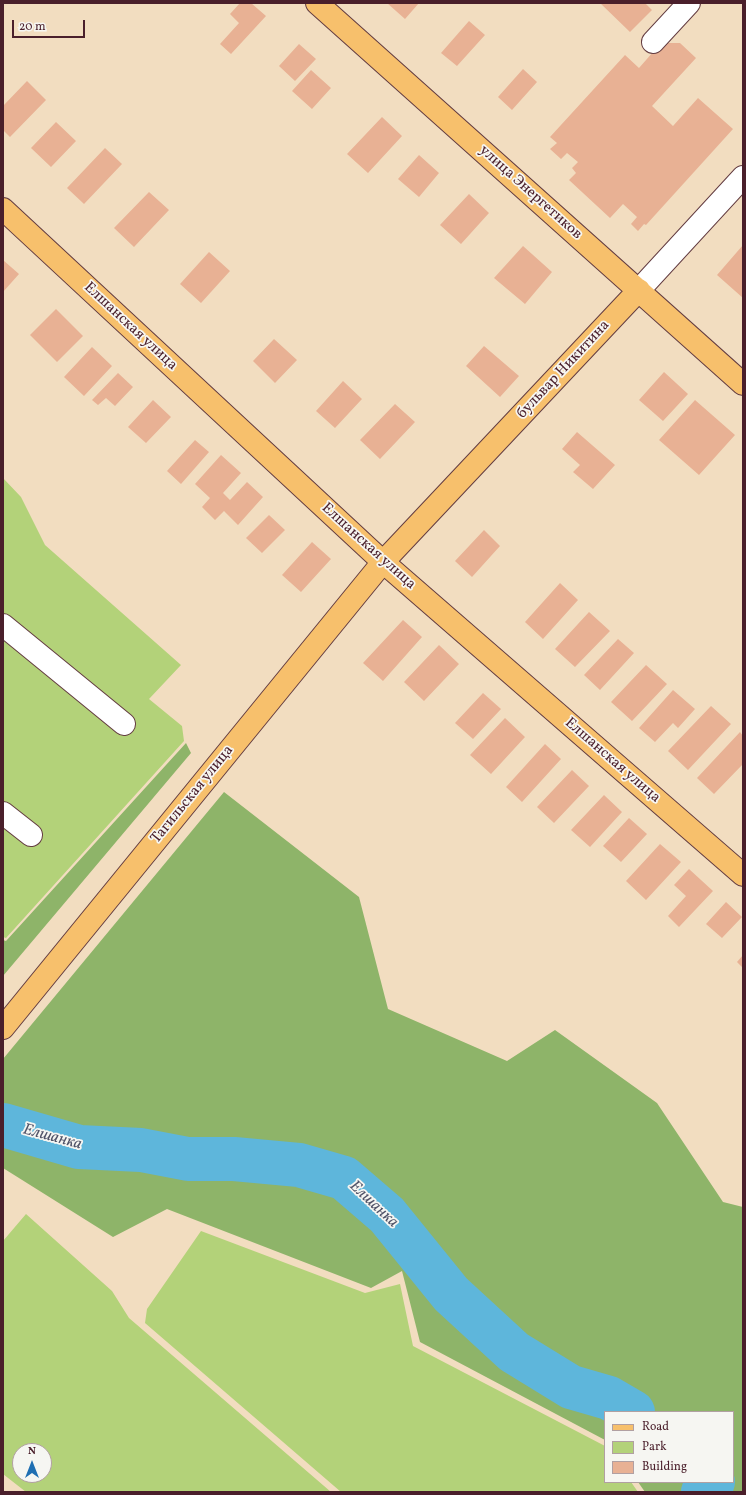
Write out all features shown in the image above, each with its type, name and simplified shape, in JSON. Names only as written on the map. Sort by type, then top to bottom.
[{"type":"main road","name":"улица Энергетиков","points":[[317,3],[743,384]]},
{"type":"main road","name":"Елшанская улица","points":[[3,209],[383,562],[743,875]]},
{"type":"main road","name":"бульвар Никитина","points":[[383,562],[639,290]]},
{"type":"main road","name":"Тагильская улица","points":[[3,1028],[383,562]]},
{"type":"street","points":[[653,42],[689,3]]},
{"type":"street","name":"бульвар Никитина","points":[[639,290],[743,177]]},
{"type":"street","points":[[3,625],[124,724]]},
{"type":"street","points":[[3,813],[31,835]]},
{"type":"green space","points":[[3,478],[21,497],[45,545],[181,665],[149,699],[182,726],[184,741],[6,938],[3,937]]},
{"type":"green space","points":[[186,743],[191,753],[3,976],[3,940],[6,941]]},
{"type":"green space","points":[[224,792],[359,897],[388,1009],[507,1061],[555,1030],[657,1103],[723,1202],[743,1207],[743,1492],[645,1492],[639,1483],[734,1483],[734,1411],[604,1411],[604,1439],[420,1342],[402,1271],[371,1288],[167,1209],[113,1237],[3,1168],[3,1059]]},
{"type":"green space","points":[[26,1214],[112,1291],[129,1318],[331,1492],[26,1492],[14,1483],[52,1483],[52,1443],[12,1443],[12,1481],[3,1474],[3,1241]]},
{"type":"green space","points":[[201,1231],[365,1293],[400,1284],[413,1346],[604,1445],[604,1483],[632,1483],[638,1492],[341,1492],[145,1323],[147,1309]]},
{"type":"building","points":[[240,3],[251,3],[266,16],[231,54],[220,44],[239,23],[230,14]]},
{"type":"building","points":[[387,3],[419,3],[405,19]]},
{"type":"building","points":[[600,3],[645,3],[652,10],[630,32]]},
{"type":"building","points":[[469,21],[485,35],[457,66],[441,53]]},
{"type":"building","points":[[661,43],[680,43],[696,58],[652,106],[673,126],[698,98],[733,129],[646,225],[644,224],[638,231],[631,224],[637,217],[623,204],[610,218],[569,180],[576,173],[572,168],[578,162],[567,153],[561,159],[550,149],[557,143],[550,137],[625,55],[639,68]]},
{"type":"building","points":[[299,44],[316,59],[295,81],[279,66]]},
{"type":"building","points":[[523,69],[537,82],[512,110],[498,97]]},
{"type":"building","points":[[311,70],[331,88],[312,109],[292,91]]},
{"type":"building","points":[[27,81],[46,100],[10,137],[3,130],[3,106]]},
{"type":"building","points":[[382,117],[402,136],[368,173],[347,154]]},
{"type":"building","points":[[56,122],[76,141],[51,167],[31,148]]},
{"type":"building","points":[[105,148],[122,164],[84,204],[67,188]]},
{"type":"building","points":[[419,155],[439,173],[419,197],[398,179]]},
{"type":"building","points":[[149,192],[169,210],[134,247],[114,228]]},
{"type":"building","points":[[469,194],[489,213],[461,244],[440,225]]},
{"type":"building","points":[[743,245],[743,298],[717,275]]},
{"type":"building","points":[[523,246],[552,272],[525,304],[494,278]]},
{"type":"building","points":[[209,252],[230,271],[201,303],[180,284]]},
{"type":"building","points":[[3,260],[19,274],[3,292]]},
{"type":"building","points":[[56,309],[83,336],[57,362],[30,335]]},
{"type":"building","points":[[274,339],[297,360],[275,383],[253,361]]},
{"type":"building","points":[[484,346],[519,376],[500,397],[466,366]]},
{"type":"building","points":[[92,347],[112,366],[84,396],[64,377]]},
{"type":"building","points":[[664,372],[688,394],[663,421],[639,400]]},
{"type":"building","points":[[118,373],[133,387],[115,406],[106,398],[98,405],[92,400]]},
{"type":"building","points":[[343,381],[362,399],[335,428],[316,411]]},
{"type":"building","points":[[153,400],[171,417],[146,443],[128,427]]},
{"type":"building","points":[[695,400],[735,435],[699,475],[659,440]]},
{"type":"building","points":[[395,404],[415,422],[380,459],[360,440]]},
{"type":"building","points":[[577,432],[615,465],[593,489],[573,472],[580,465],[562,449]]},
{"type":"building","points":[[195,440],[209,452],[181,484],[167,471]]},
{"type":"building","points":[[221,455],[241,473],[223,493],[230,500],[247,482],[263,497],[238,525],[224,511],[215,520],[202,507],[210,498],[195,484]]},
{"type":"building","points":[[269,515],[285,530],[262,553],[246,538]]},
{"type":"building","points":[[484,530],[500,546],[472,577],[455,561]]},
{"type":"building","points":[[312,542],[331,559],[301,592],[282,575]]},
{"type":"building","points":[[560,583],[578,600],[543,639],[525,622]]},
{"type":"building","points":[[589,612],[610,631],[575,667],[555,649]]},
{"type":"building","points":[[403,620],[422,637],[383,681],[363,663]]},
{"type":"building","points":[[618,639],[634,653],[600,690],[584,675]]},
{"type":"building","points":[[439,645],[459,664],[424,701],[404,682]]},
{"type":"building","points":[[646,665],[667,684],[632,721],[611,702]]},
{"type":"building","points":[[673,690],[695,709],[678,728],[673,723],[655,742],[639,728]]},
{"type":"building","points":[[483,693],[501,709],[473,739],[455,723]]},
{"type":"building","points":[[711,706],[731,724],[688,770],[668,751]]},
{"type":"building","points":[[505,718],[525,737],[491,774],[470,755]]},
{"type":"building","points":[[740,732],[743,736],[743,764],[714,794],[697,778]]},
{"type":"building","points":[[545,744],[561,759],[522,802],[506,787]]},
{"type":"building","points":[[572,770],[589,786],[554,823],[537,807]]},
{"type":"building","points":[[604,795],[622,812],[590,847],[571,830]]},
{"type":"building","points":[[629,818],[647,834],[621,862],[603,846]]},
{"type":"building","points":[[660,844],[681,862],[646,900],[626,881]]},
{"type":"building","points":[[689,869],[713,891],[679,927],[668,916],[686,896],[674,885]]},
{"type":"building","points":[[726,902],[742,917],[722,938],[706,924]]},
{"type":"building","points":[[743,955],[743,968],[737,962]]},
{"type":"waterway","name":"Елшанка","points":[[3,1125],[79,1147],[141,1150],[188,1159],[234,1159],[299,1165],[344,1178],[387,1215],[451,1294],[514,1352],[571,1387],[609,1398],[631,1411]]},
{"type":"waterway","name":"Елшанка","points":[[703,1492],[712,1483]]}]
